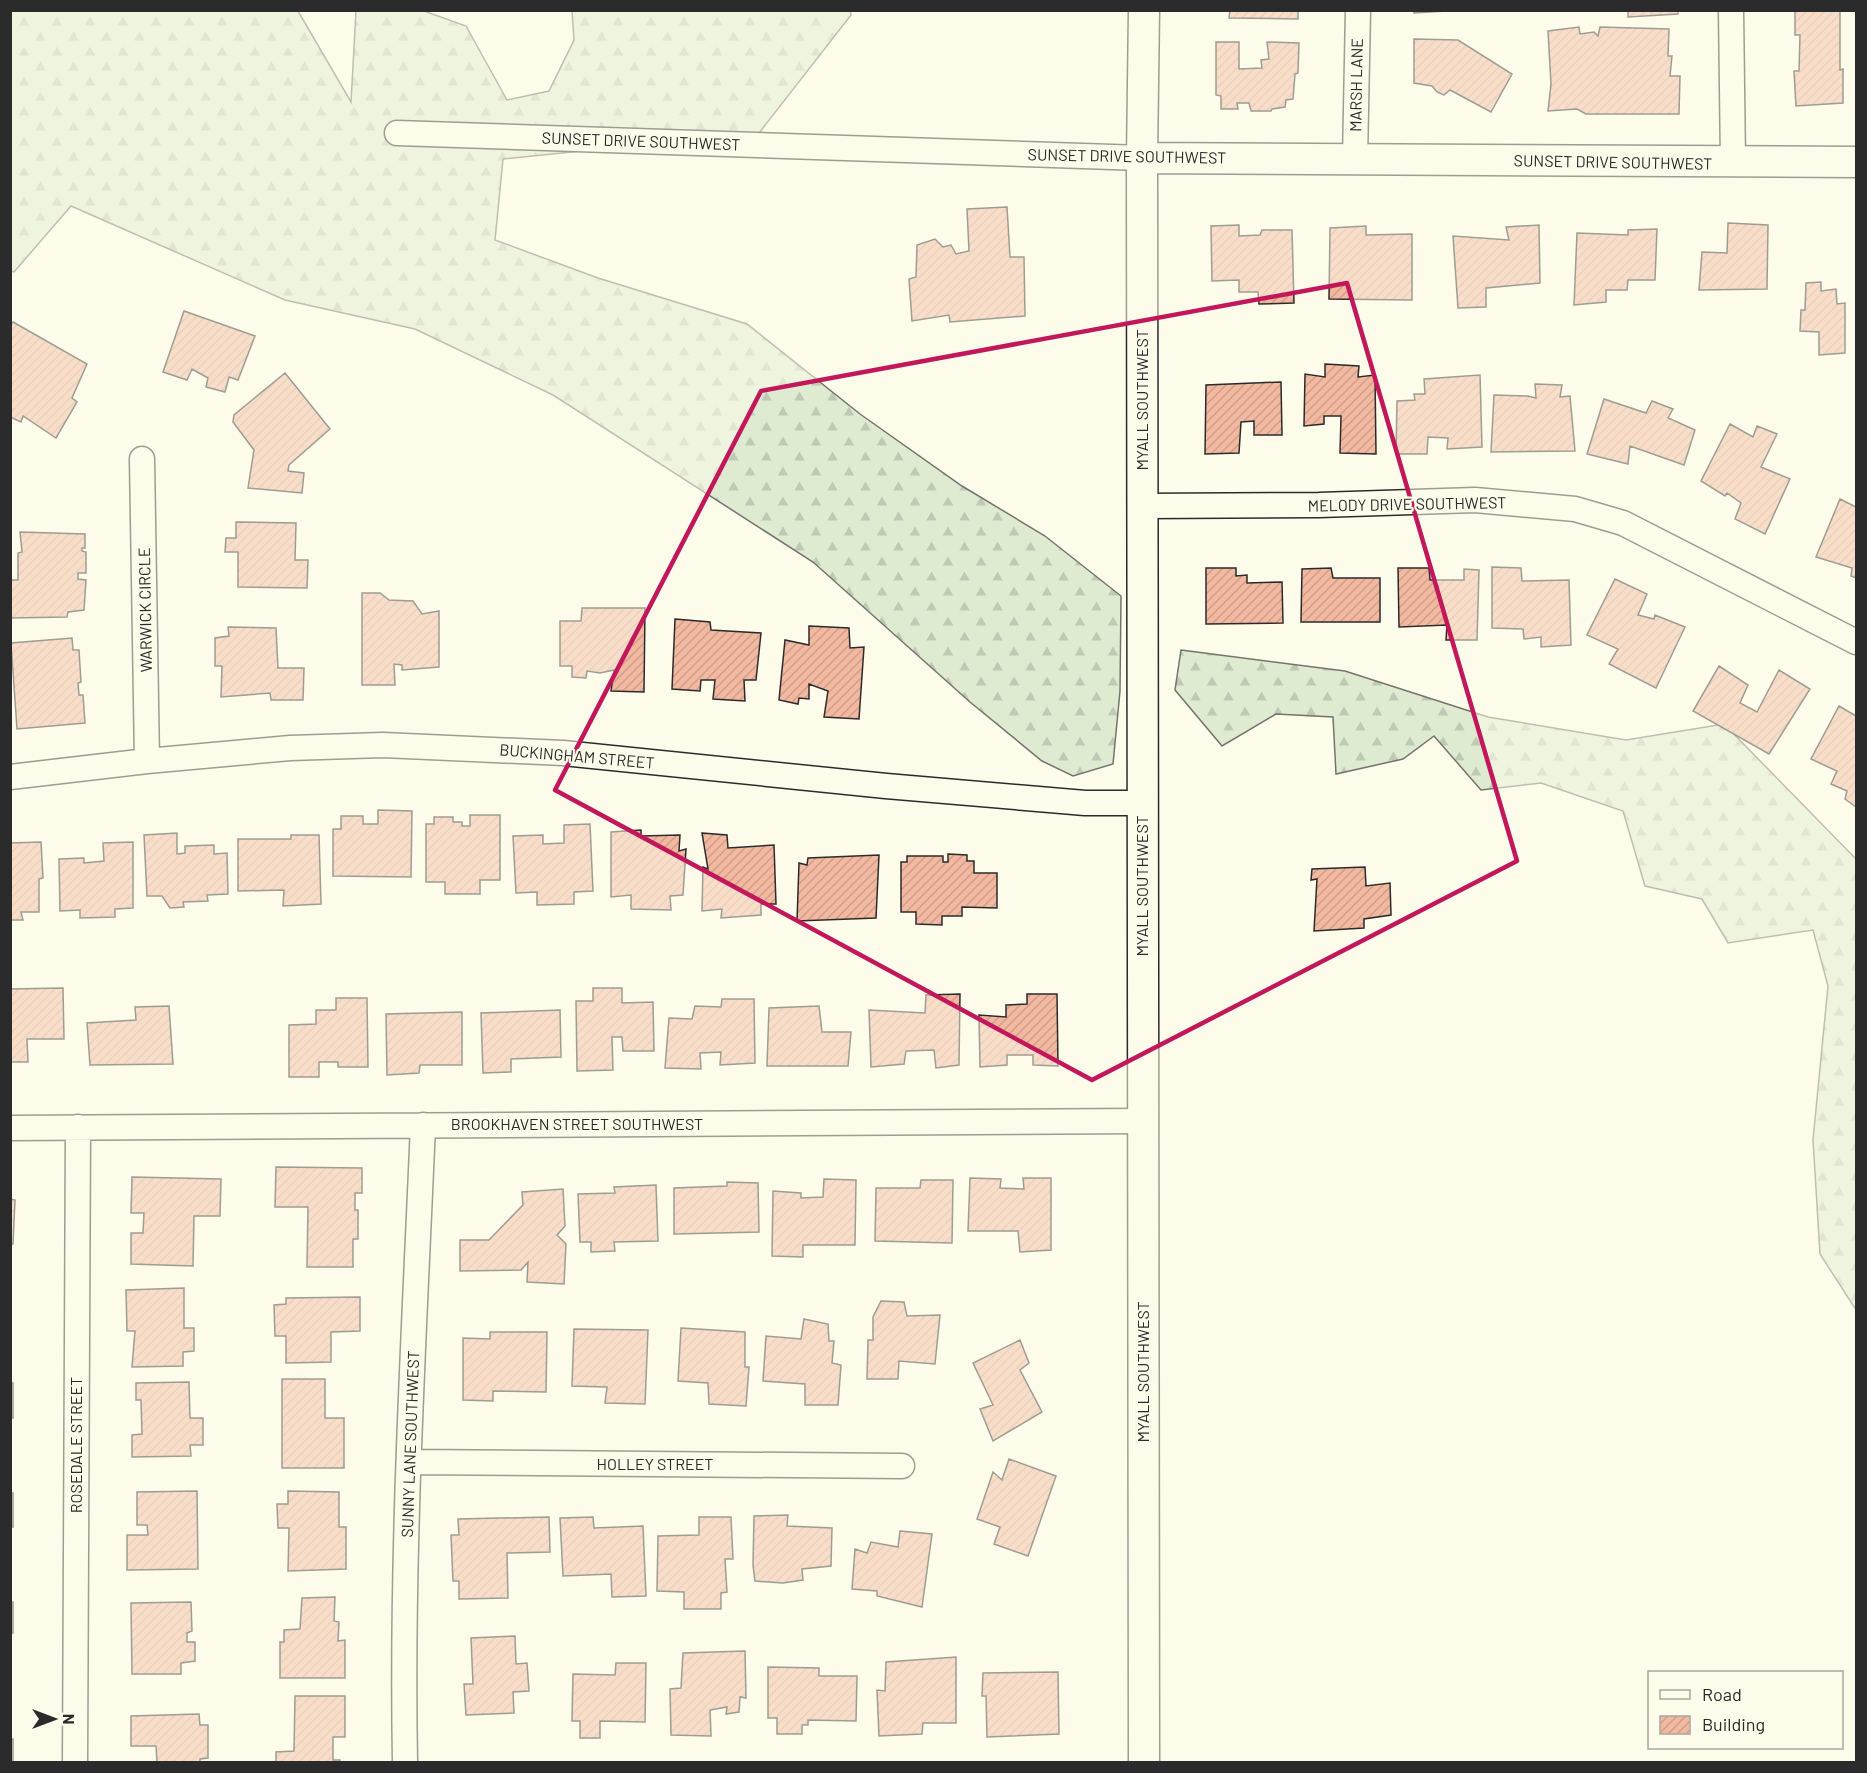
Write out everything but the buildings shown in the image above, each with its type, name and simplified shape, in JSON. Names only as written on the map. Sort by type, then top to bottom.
[{"type":"street","name":"MYALL SOUTHWEST","points":[[1144,10],[1142,158],[1144,1762]]},
{"type":"street","name":"MARSH LANE","points":[[1355,159],[1358,10]]},
{"type":"street","points":[[1731,10],[1733,163]]},
{"type":"street","name":"SUNSET DRIVE SOUTHWEST","points":[[397,133],[1142,158],[1857,162]]},
{"type":"street","name":"WARWICK CIRCLE","points":[[142,459],[147,761]]},
{"type":"street","name":"MELODY DRIVE SOUTHWEST","points":[[1142,506],[1319,505],[1475,500],[1575,509],[1623,523],[1857,642]]},
{"type":"street","name":"BUCKINGHAM STREET","points":[[10,777],[147,761],[302,748],[383,745],[563,753],[874,785],[1085,803],[1142,803]]},
{"type":"street","name":"BROOKHAVEN STREET SOUTHWEST","points":[[10,1128],[1143,1121]]},
{"type":"street","name":"SUNNY LANE SOUTHWEST","points":[[405,1762],[403,1675],[409,1462],[423,1125]]},
{"type":"street","name":"ROSEDALE STREET","points":[[75,1762],[78,1127]]},
{"type":"street","name":"HOLLEY STREET","points":[[409,1462],[902,1466]]},
{"type":"highlighted area","points":[[1347,283],[1517,861],[1092,1080],[555,790],[761,391]]},
{"type":"green space","points":[[10,11],[298,11],[351,102],[356,11],[424,11],[466,26],[507,100],[549,91],[574,40],[572,11],[850,11],[851,15],[759,133],[503,159],[495,240],[598,278],[747,324],[860,414],[962,486],[1045,536],[1121,596],[1120,691],[1113,764],[1073,776],[1042,761],[970,702],[813,562],[553,395],[415,329],[285,300],[71,206],[14,272],[11,271]]},
{"type":"green space","points":[[1181,650],[1345,671],[1488,717],[1626,740],[1724,724],[1856,859],[1856,1310],[1820,1254],[1813,1140],[1828,986],[1813,930],[1728,943],[1702,899],[1645,886],[1623,811],[1541,783],[1481,790],[1434,736],[1403,759],[1336,774],[1333,717],[1276,714],[1222,746],[1175,690]]}]
